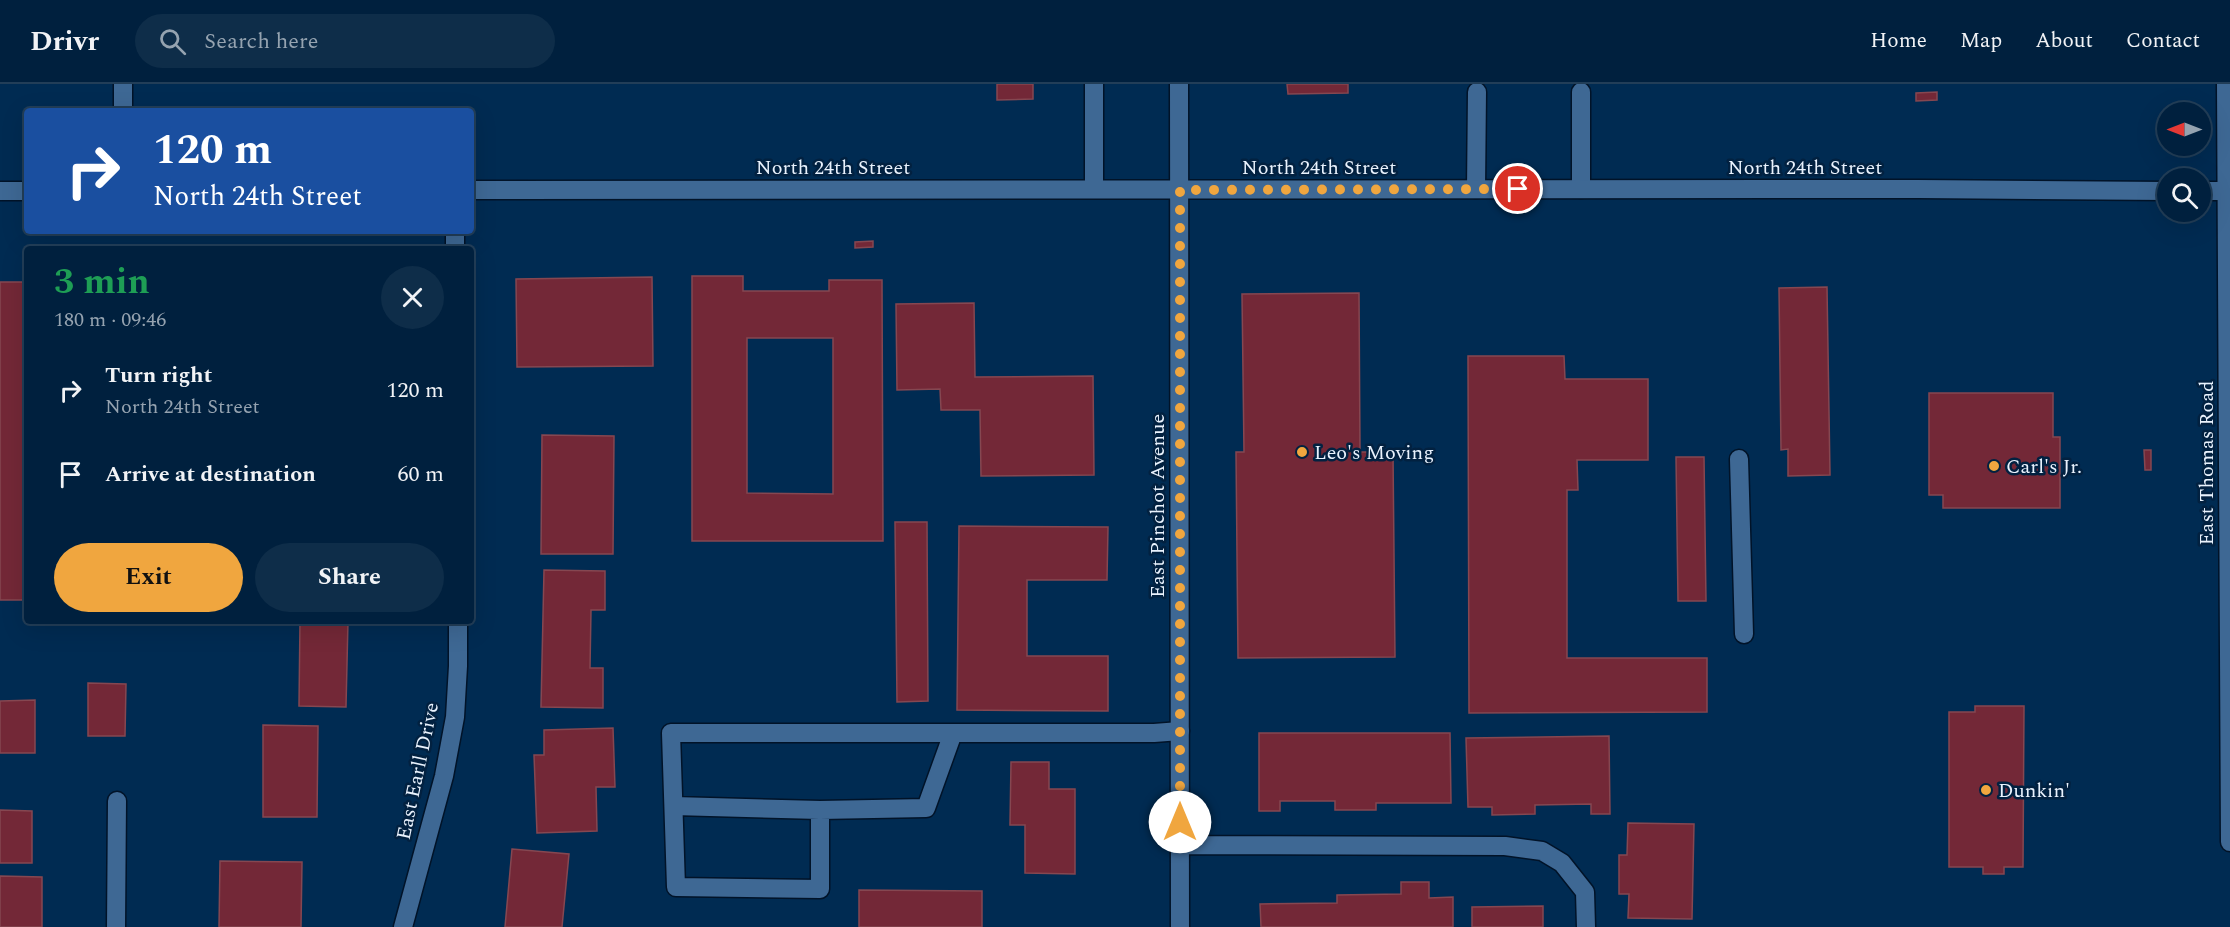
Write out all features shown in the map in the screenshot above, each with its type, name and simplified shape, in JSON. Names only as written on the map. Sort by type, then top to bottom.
[{"type":"main road","points":[[123,84],[123,108]]},
{"type":"main road","points":[[1094,84],[1094,189]]},
{"type":"main road","name":"East Pinchot Avenue","points":[[1179,84],[1180,927]]},
{"type":"main road","name":"East Thomas Road","points":[[2226,84],[2230,842]]},
{"type":"main road","points":[[1476,189],[1477,92]]},
{"type":"main road","points":[[1581,92],[1581,189]]},
{"type":"main road","name":"North 24th Street","points":[[474,190],[2157,191]]},
{"type":"main road","points":[[0,191],[24,191]]},
{"type":"main road","points":[[2211,191],[2228,191]]},
{"type":"main road","points":[[1739,459],[1744,634]]},
{"type":"main road","name":"East Earll Drive","points":[[403,927],[444,776],[455,717],[458,624]]},
{"type":"main road","points":[[820,810],[820,889],[676,887],[671,733],[1154,733],[1180,731]]},
{"type":"main road","points":[[674,806],[820,810],[926,808],[953,733]]},
{"type":"main road","points":[[116,927],[117,801]]},
{"type":"main road","points":[[1180,845],[1505,846],[1542,851],[1562,863],[1586,892],[1586,927]]},
{"type":"building","points":[[997,84],[1033,84],[1033,99],[997,100]]},
{"type":"building","points":[[1287,84],[1348,84],[1348,93],[1288,94]]},
{"type":"building","points":[[1937,92],[1937,100],[1916,101],[1916,93]]},
{"type":"building","points":[[873,241],[873,247],[855,248],[855,242]]},
{"type":"building","points":[[692,276],[743,276],[743,291],[829,291],[829,280],[882,280],[883,541],[692,541]],"holes":[[[747,338],[833,338],[833,494],[747,493]]]},
{"type":"building","points":[[652,277],[653,366],[517,367],[516,279]]},
{"type":"building","points":[[0,282],[24,282],[24,600],[0,600]]},
{"type":"building","points":[[1827,287],[1830,475],[1788,476],[1788,449],[1781,450],[1779,288]]},
{"type":"building","points":[[1359,293],[1360,452],[1393,452],[1395,657],[1238,658],[1236,452],[1244,452],[1242,294]]},
{"type":"building","points":[[974,303],[975,377],[1093,376],[1094,475],[981,476],[980,410],[941,410],[940,389],[897,390],[896,304]]},
{"type":"building","points":[[1468,356],[1564,356],[1565,379],[1648,379],[1648,460],[1577,460],[1578,490],[1567,490],[1567,658],[1707,658],[1707,712],[1469,713]]},
{"type":"building","name":"Carl's Jr.","points":[[1929,393],[2053,393],[2053,437],[2060,437],[2060,508],[1943,508],[1943,495],[1929,495]]},
{"type":"building","points":[[542,435],[614,436],[613,554],[541,554]]},
{"type":"building","points":[[2144,450],[2151,450],[2151,470],[2145,470]]},
{"type":"building","points":[[1676,457],[1704,457],[1706,601],[1678,601]]},
{"type":"building","points":[[895,522],[927,522],[928,701],[897,702]]},
{"type":"building","points":[[959,526],[1108,527],[1107,580],[1027,580],[1027,656],[1108,656],[1108,711],[957,710]]},
{"type":"building","points":[[544,570],[605,571],[605,610],[591,610],[590,668],[603,668],[603,708],[541,707]]},
{"type":"building","points":[[300,624],[348,624],[346,707],[299,706]]},
{"type":"building","points":[[88,683],[126,684],[125,736],[88,736]]},
{"type":"building","points":[[35,700],[35,753],[0,753],[0,701]]},
{"type":"building","name":"Dunkin'","points":[[1975,706],[2024,706],[2023,867],[2004,867],[2004,874],[1983,874],[1983,867],[1949,867],[1949,712],[1975,712]]},
{"type":"building","points":[[263,725],[318,726],[317,817],[263,817]]},
{"type":"building","points":[[613,728],[615,787],[596,787],[597,831],[537,833],[534,755],[544,755],[544,730]]},
{"type":"building","points":[[1259,733],[1450,733],[1451,803],[1376,803],[1376,810],[1335,810],[1335,801],[1280,801],[1280,811],[1259,811]]},
{"type":"building","points":[[1609,736],[1610,814],[1591,814],[1591,804],[1535,805],[1535,814],[1492,815],[1492,807],[1468,807],[1466,738]]},
{"type":"building","points":[[1011,762],[1049,762],[1049,789],[1075,789],[1075,874],[1025,873],[1025,825],[1010,825]]},
{"type":"building","points":[[0,810],[32,811],[32,863],[0,863]]},
{"type":"building","points":[[1628,823],[1694,824],[1692,919],[1628,918],[1629,894],[1619,894],[1619,855],[1627,855]]},
{"type":"building","points":[[512,849],[569,854],[562,927],[505,927]]},
{"type":"building","points":[[220,861],[302,862],[301,927],[219,927]]},
{"type":"building","points":[[0,876],[42,877],[42,927],[0,927]]},
{"type":"building","points":[[1401,882],[1429,882],[1429,898],[1453,897],[1453,927],[1261,927],[1260,904],[1337,903],[1337,895],[1401,894]]},
{"type":"building","points":[[859,890],[982,891],[982,927],[859,927]]},
{"type":"building","points":[[1543,906],[1543,927],[1472,927],[1472,907]]},
{"type":"place","name":"Leo's Moving","points":[[1302,452]]},
{"type":"place","name":"Carl's Jr.","points":[[1994,466]]},
{"type":"place","name":"Dunkin'","points":[[1986,790]]},
{"type":"route","points":[[1180,822],[1180,190],[1518,189]]}]
